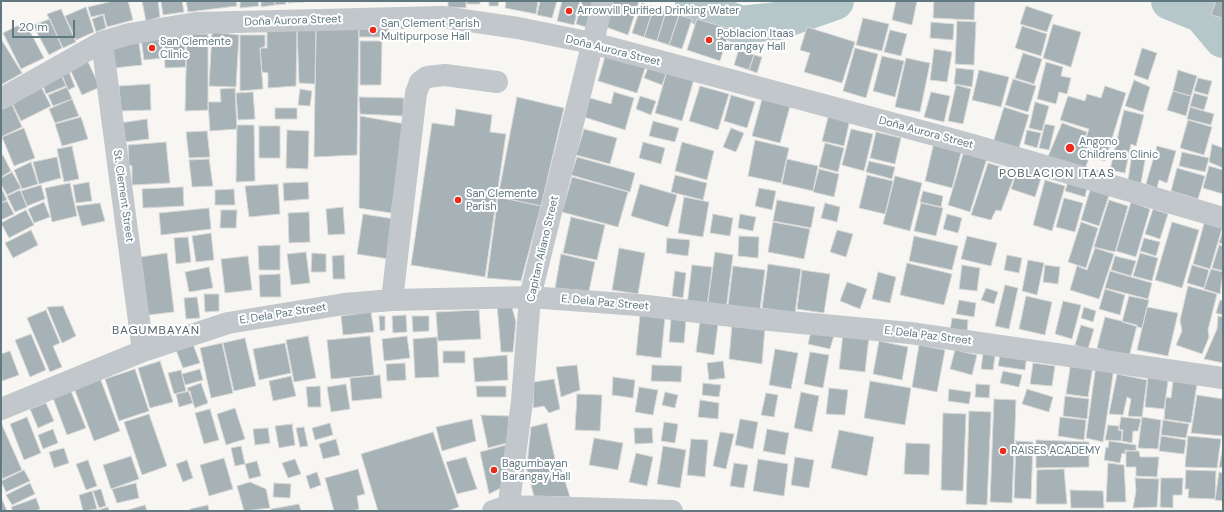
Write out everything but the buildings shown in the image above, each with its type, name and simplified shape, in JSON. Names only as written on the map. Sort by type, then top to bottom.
[{"type":"street","name":"Capitan Aliano Street","points":[[503,510],[522,401],[530,297],[603,1]]},
{"type":"street","name":"Doña Aurora Street","points":[[1,99],[102,42],[129,34],[196,23],[442,16],[518,28],[592,43],[969,144],[1223,218]]},
{"type":"street","name":"St. Clement Street","points":[[102,42],[143,351]]},
{"type":"street","points":[[392,300],[416,93],[420,82],[427,77],[445,75],[497,82]]},
{"type":"street","name":"E. Dela Paz Street","points":[[1,409],[143,351],[228,323],[344,304],[392,300],[530,297],[638,305],[758,319],[910,333],[1223,378]]},
{"type":"street","points":[[503,510],[672,511]]},
{"type":"waterway","points":[[694,1],[708,11],[740,25],[778,21],[835,1]]},
{"type":"waterway","points":[[1170,1],[1202,14],[1223,39]]},
{"type":"place","name":"Arrowvill Purified Drinking Water","points":[[569,11]]},
{"type":"place","name":"San Clement Parish Multipurpose Hall","points":[[373,30]]},
{"type":"place","name":"Poblacion Itaas Barangay Hall","points":[[709,40]]},
{"type":"place","name":"San Clemente Clinic","points":[[152,48]]},
{"type":"place","name":"Angono Childrens Clinic","points":[[1070,148]]},
{"type":"place","name":"San Clemente Parish","points":[[458,200]]},
{"type":"place","name":"RAISES ACADEMY","points":[[1003,451]]},
{"type":"place","name":"Bagumbayan Barangay Hall","points":[[494,470]]},
{"type":"district","name":"POBLACION ITAAS","points":[[1057,174]]},
{"type":"district","name":"BAGUMBAYAN","points":[[156,331]]}]
